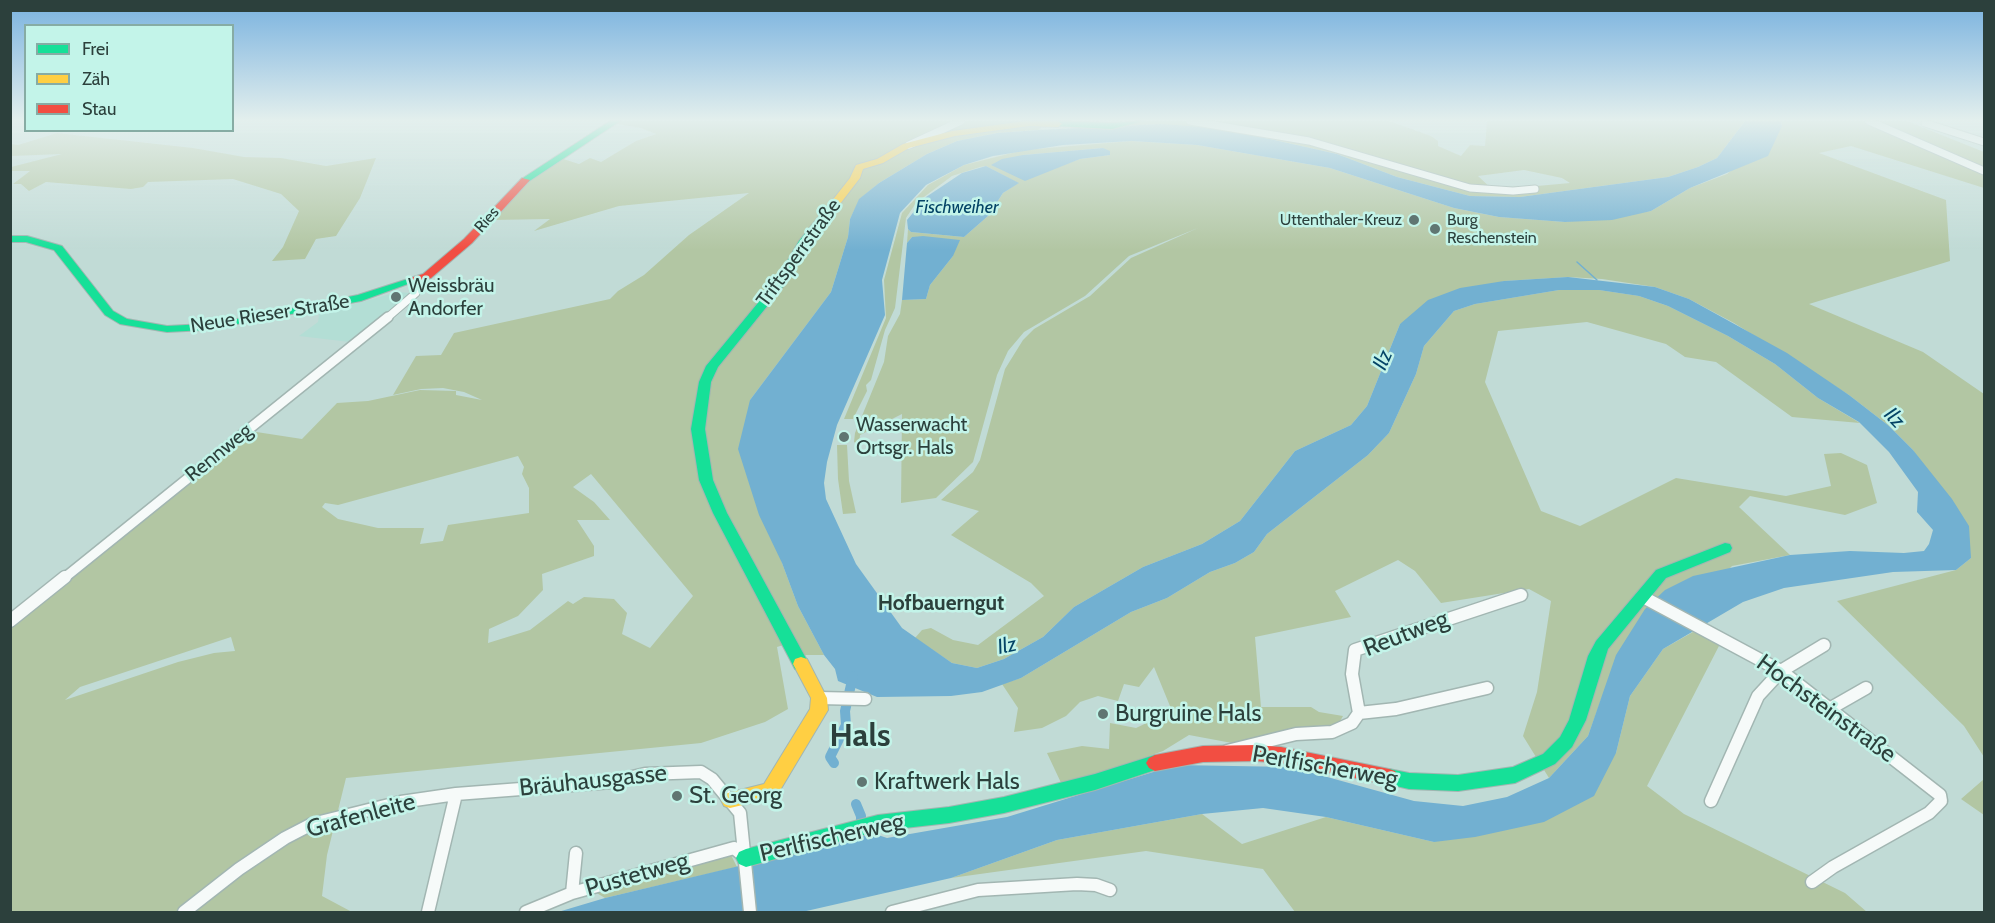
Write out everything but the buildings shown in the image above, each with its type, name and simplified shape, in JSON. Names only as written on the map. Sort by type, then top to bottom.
[{"type":"street","name":"Ries","points":[[418,280],[456,253],[526,179],[549,164]]},
{"type":"street","name":"Triftsperrstraße","points":[[819,698],[720,513],[706,480],[698,429],[705,382],[712,366],[781,282],[803,243],[855,178],[859,168],[868,164]]},
{"type":"street","points":[[1388,164],[1470,188],[1513,192],[1535,189]]},
{"type":"street","points":[[1968,164],[1984,171]]},
{"type":"street","name":"Neue Rieser Straße","points":[[10,239],[27,239],[58,248],[109,313],[124,322],[149,328],[205,327],[255,319],[361,298],[418,280]]},
{"type":"street","name":"Rennweg","points":[[10,621],[403,305],[416,293],[418,280]]},
{"type":"street","name":"Perlfischerweg","points":[[746,858],[850,829],[1004,805],[1095,782],[1155,763],[1219,754],[1281,755],[1350,771],[1432,783],[1483,781],[1525,771],[1549,759],[1566,742],[1577,720],[1596,656],[1647,599],[1661,574],[1725,548]]},
{"type":"street","name":"Reutweg","points":[[1359,713],[1352,674],[1355,650],[1521,595]]},
{"type":"street","name":"Hochsteinstraße","points":[[1647,599],[1781,671],[1940,795],[1941,801],[1929,813],[1833,867],[1812,882]]},
{"type":"street","points":[[1711,801],[1758,696],[1781,671],[1824,645]]},
{"type":"street","points":[[1219,754],[1268,740],[1332,732],[1352,723],[1359,713],[1396,709],[1487,688]]},
{"type":"street","points":[[1831,708],[1866,688]]},
{"type":"street","points":[[730,800],[770,791],[819,710],[819,698],[859,700]]},
{"type":"street","name":"Bräuhausgasse","points":[[456,794],[612,782],[645,774],[701,772],[712,779],[740,813],[750,912]]},
{"type":"street","points":[[428,912],[456,794]]},
{"type":"street","name":"Grafenleite","points":[[184,912],[258,856],[312,824],[401,802],[456,794]]},
{"type":"street","name":"Pustetweg","points":[[526,912],[572,893],[734,848],[746,858]]},
{"type":"street","points":[[572,893],[576,853]]},
{"type":"street","points":[[892,912],[978,890],[1077,884],[1096,885],[1110,890]]},
{"type":"shaded area","points":[[22,164],[315,164],[326,166],[374,164],[360,198],[336,236],[316,239],[305,259],[272,261],[283,247],[299,211],[281,194],[233,179],[148,182],[143,187],[131,189],[46,182],[29,191],[21,184],[13,184],[30,171],[11,171],[11,167]]},
{"type":"shaded area","points":[[548,164],[910,164],[879,183],[860,199],[850,219],[848,237],[831,292],[750,400],[782,563],[798,606],[824,655],[802,655],[796,641],[777,647],[788,709],[765,722],[701,743],[346,778],[327,855],[322,896],[352,912],[11,912],[11,624],[250,431],[302,439],[337,403],[368,401],[420,390],[456,391],[456,395],[482,400],[464,392],[443,388],[421,389],[393,395],[416,356],[441,355],[454,333],[610,299],[618,291],[644,275],[689,235],[749,193],[619,206],[534,231],[550,219],[491,220],[505,198]],"holes":[[[518,456],[524,467],[522,474],[529,488],[529,513],[448,525],[443,541],[420,544],[424,528],[378,528],[338,519],[322,507],[325,503],[338,505]],[[591,474],[693,596],[650,648],[622,634],[627,613],[614,599],[584,597],[573,604],[568,601],[530,630],[488,643],[489,629],[518,616],[543,590],[542,574],[594,556],[594,546],[577,520],[610,520],[594,502],[573,487]],[[231,637],[235,651],[214,653],[178,662],[65,700],[80,687]]]},
{"type":"shaded area","points":[[968,164],[1044,164],[1053,168],[1065,164],[1307,164],[1330,168],[1454,208],[1499,217],[1565,222],[1651,211],[1690,188],[1727,174],[1738,164],[1849,164],[1946,200],[1950,261],[1809,304],[1923,352],[1984,394],[1984,757],[1964,726],[1837,601],[1956,570],[1971,558],[1913,450],[1889,426],[1849,395],[1734,323],[1689,299],[1655,287],[1602,279],[1568,277],[1504,281],[1400,324],[1367,406],[1351,425],[1295,451],[1240,521],[1202,544],[1143,567],[1074,607],[1043,637],[1004,659],[977,668],[952,663],[915,638],[922,630],[931,628],[953,640],[978,645],[1044,596],[1031,583],[951,535],[979,511],[941,500],[973,472],[980,460],[1005,369],[1023,340],[1034,329],[1090,296],[1131,258],[1198,228],[1129,256],[1085,296],[1024,332],[1008,351],[997,375],[973,462],[936,498],[901,503],[902,414],[860,435],[859,445],[854,442],[855,433],[884,362],[888,336],[900,314],[902,300],[926,299],[930,285],[953,256],[912,237],[907,243],[908,229],[911,232],[964,237],[988,216],[1003,193],[1018,183],[986,166],[980,167],[952,176],[916,203],[906,218],[895,308],[885,330],[871,380],[866,385],[867,391],[853,419],[844,419],[886,318],[884,280],[902,213],[928,185]]},
{"type":"shaded area","points":[[1363,164],[1704,164],[1668,177],[1520,197],[1470,196],[1397,177]],"holes":[[[1524,170],[1562,178],[1570,183],[1493,190],[1478,176]]]},
{"type":"shaded area","points":[[1908,164],[1984,164],[1984,188]]},
{"type":"shaded area","points":[[1559,290],[1599,290],[1639,296],[1668,306],[1728,336],[1775,364],[1818,398],[1860,423],[1792,417],[1716,362],[1685,357],[1666,344],[1587,322],[1498,331],[1485,382],[1541,511],[1580,526],[1676,478],[1786,496],[1831,486],[1824,454],[1841,453],[1867,465],[1877,503],[1845,515],[1750,496],[1739,507],[1790,555],[1732,566],[1602,697],[1588,736],[1549,778],[1523,736],[1537,692],[1551,601],[1529,589],[1441,603],[1415,571],[1398,560],[1335,591],[1351,617],[1255,637],[1261,707],[1311,707],[1319,712],[1343,716],[1336,728],[1286,732],[1232,743],[1189,735],[1163,751],[1063,787],[1047,753],[1082,746],[1109,749],[1110,723],[1136,728],[1172,711],[1154,667],[1139,687],[1124,684],[1118,701],[1098,696],[1080,702],[1066,716],[1042,728],[1014,732],[1018,708],[1002,684],[1021,678],[1131,612],[1167,598],[1210,572],[1235,563],[1254,552],[1267,534],[1368,455],[1389,433],[1416,374],[1424,346],[1454,311],[1475,304]]},
{"type":"shaded area","name":"Weissbräu Andorfer","points":[[398,292],[411,293],[350,342],[299,336],[318,322],[319,314]]},
{"type":"shaded area","points":[[837,445],[847,445],[849,481],[856,513],[843,514],[838,479]]},
{"type":"shaded area","points":[[1693,632],[1720,644],[1647,786],[1684,814],[1845,893],[1867,912],[1295,912],[1263,869],[1146,851],[951,878],[1057,840],[1202,814],[1242,844],[1326,817],[1434,842],[1616,753],[1630,696],[1663,649]]},
{"type":"shaded area","points":[[1984,779],[1984,815],[1961,799]]},
{"type":"shaded area","points":[[731,855],[737,867],[605,898],[590,889]]},
{"type":"water","points":[[910,164],[967,164],[926,185],[900,213],[882,280],[885,315],[837,425],[827,462],[824,483],[826,499],[856,564],[902,628],[952,663],[977,668],[1004,659],[1043,637],[1074,607],[1143,567],[1202,544],[1240,521],[1295,451],[1351,425],[1367,406],[1400,324],[1428,300],[1460,288],[1504,281],[1568,277],[1655,287],[1689,299],[1787,353],[1849,395],[1889,426],[1913,450],[1952,499],[1969,526],[1971,558],[1956,570],[1893,572],[1784,588],[1743,602],[1663,649],[1630,696],[1616,753],[1594,796],[1544,822],[1475,837],[1434,842],[1326,817],[1263,808],[1202,814],[1057,840],[951,878],[802,912],[558,912],[605,898],[848,840],[852,830],[872,826],[875,834],[887,838],[1007,817],[1176,765],[1291,767],[1414,801],[1463,806],[1507,797],[1549,778],[1588,736],[1616,655],[1645,609],[1665,590],[1693,576],[1790,555],[1850,551],[1904,553],[1924,551],[1929,544],[1933,530],[1917,512],[1918,492],[1889,452],[1859,422],[1818,398],[1775,364],[1728,336],[1668,306],[1639,296],[1599,290],[1559,290],[1475,304],[1454,311],[1424,346],[1416,374],[1389,433],[1368,455],[1267,534],[1254,552],[1235,563],[1210,572],[1167,598],[1131,612],[1021,678],[982,692],[951,696],[877,697],[838,681],[835,669],[824,655],[798,606],[782,563],[759,515],[738,449],[750,400],[831,292],[848,237],[850,219],[859,199],[879,183]]},
{"type":"water","points":[[993,164],[1067,164],[1025,181],[991,165]]},
{"type":"water","points":[[1307,164],[1363,164],[1397,177],[1470,196],[1520,197],[1668,177],[1704,164],[1748,164],[1690,188],[1651,211],[1612,220],[1565,222],[1499,217],[1454,208],[1330,168]]},
{"type":"water","name":"Fischweiher","points":[[986,166],[1019,183],[1003,193],[988,216],[964,237],[911,232],[908,229],[907,220],[926,197],[962,173]]},
{"type":"water","name":"Fischweiher","points":[[912,237],[960,240],[953,256],[930,285],[926,299],[902,300],[907,243]]},
{"type":"waterway","points":[[1577,262],[1597,280]]},
{"type":"waterway","points":[[834,763],[830,757],[846,725],[845,711],[853,676]]},
{"type":"waterway","points":[[856,804],[861,816],[861,829]]},
{"type":"traffic: fast","points":[[525,180],[550,164]]},
{"type":"traffic: fast","points":[[801,664],[720,513],[706,480],[698,429],[705,382],[712,366],[781,282],[803,243],[829,211]]},
{"type":"traffic: fast","points":[[10,239],[27,239],[58,248],[109,313],[124,322],[167,329],[205,327],[255,319],[361,298],[411,281]]},
{"type":"traffic: fast","points":[[1389,777],[1409,781],[1458,783],[1515,775],[1549,759],[1566,742],[1577,720],[1596,656],[1602,645],[1661,574],[1725,548]]},
{"type":"traffic: fast","points":[[746,858],[878,823],[949,815],[1004,805],[1095,782],[1155,763]]},
{"type":"traffic: slow","points":[[829,211],[855,178],[859,167],[869,164]]},
{"type":"traffic: slow","points":[[730,800],[770,791],[819,710],[819,698],[801,664]]},
{"type":"traffic: jam","points":[[411,281],[427,276],[468,241],[525,180]]},
{"type":"traffic: jam","points":[[1155,763],[1203,754],[1256,753],[1281,755],[1389,777]]},
{"type":"place","name":"Uttenthaler-Kreuz","points":[[1414,220]]},
{"type":"place","name":"Burg Reschenstein","points":[[1435,229]]},
{"type":"place","name":"Weissbräu Andorfer","points":[[396,297]]},
{"type":"place","name":"Wasserwacht Ortsgr. Hals","points":[[844,437]]},
{"type":"place","name":"Burgruine Hals","points":[[1103,714]]},
{"type":"place","name":"Kraftwerk Hals","points":[[862,782]]},
{"type":"place","name":"St. Georg","points":[[677,796]]},
{"type":"district","name":"Hofbauerngut","points":[[941,604]]},
{"type":"district","name":"Hals","points":[[860,737]]},
{"type":"water label","name":"Ilz","points":[[1383,360]]},
{"type":"water label","name":"Ilz","points":[[1894,418]]},
{"type":"water label","name":"Ilz","points":[[1007,646]]}]
